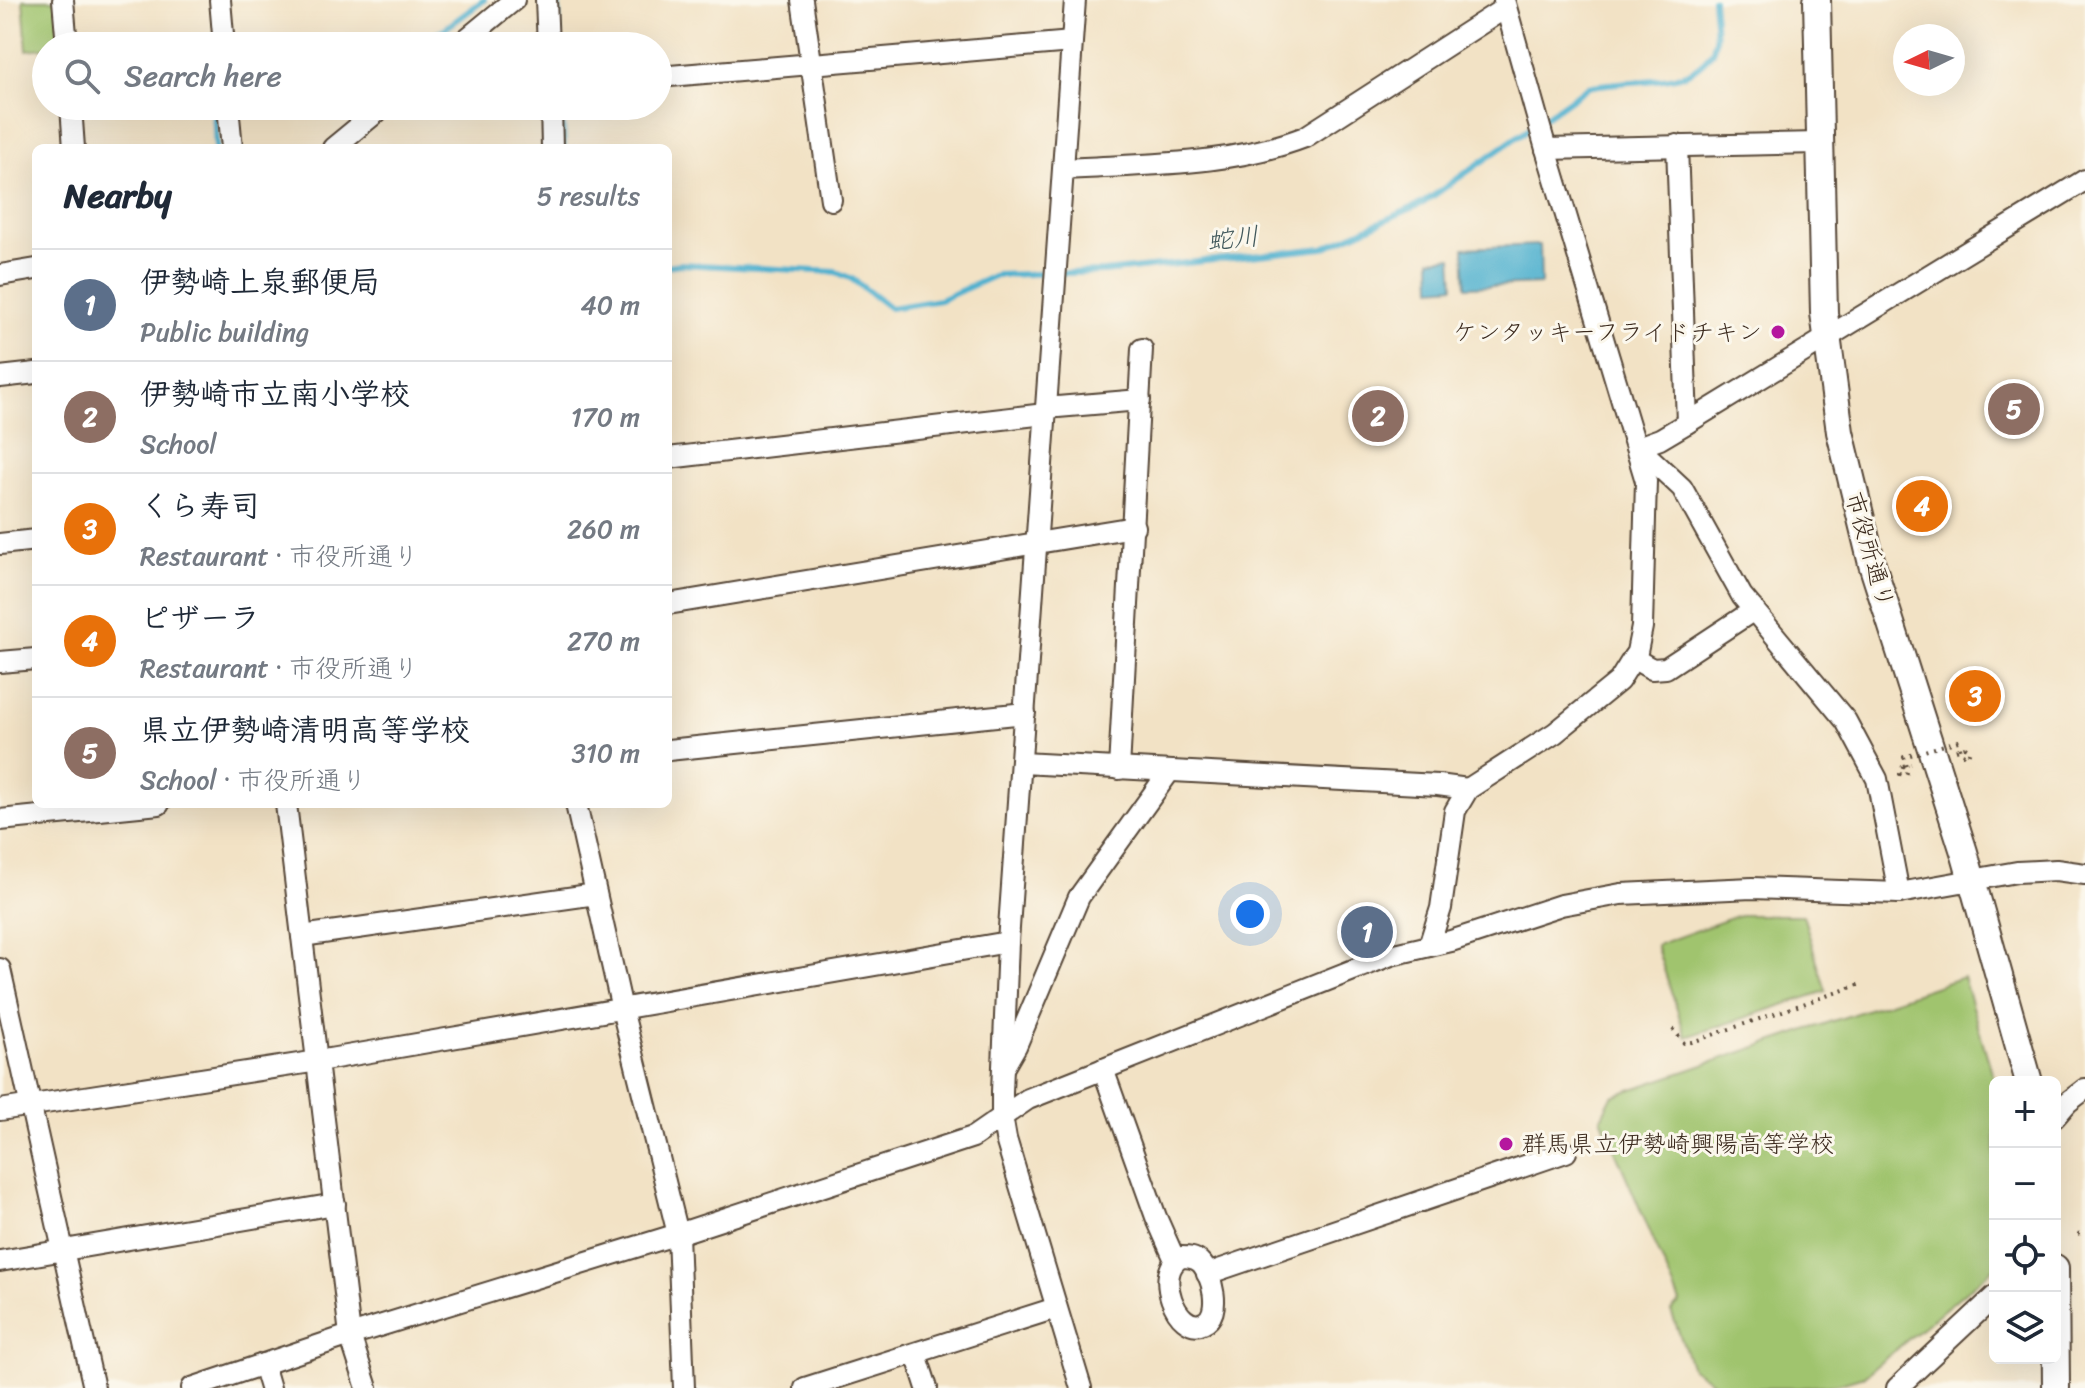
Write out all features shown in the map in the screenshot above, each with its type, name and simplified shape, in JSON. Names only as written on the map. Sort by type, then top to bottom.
[{"type":"main road","name":"市役所通り","points":[[1817,0],[1826,339],[1840,432],[1857,513],[1972,881],[2027,1076]]},
{"type":"main road","points":[[2055,1292],[2056,1388]]},
{"type":"street","points":[[63,0],[66,32]]},
{"type":"street","points":[[220,0],[223,32]]},
{"type":"street","points":[[475,32],[514,0]]},
{"type":"street","points":[[546,0],[547,32]]},
{"type":"street","points":[[802,0],[831,200]]},
{"type":"street","points":[[1075,0],[1008,942],[1002,1116],[1006,1139],[1081,1388]]},
{"type":"street","points":[[1065,169],[1190,161],[1280,146],[1305,137],[1505,4],[1646,481],[1642,627],[1633,658],[1619,681],[1603,696],[1555,733],[1468,789],[1455,811],[1441,908],[1429,946]]},
{"type":"street","points":[[672,76],[1072,42]]},
{"type":"street","points":[[72,120],[74,144]]},
{"type":"street","points":[[229,120],[232,144]]},
{"type":"street","points":[[338,144],[367,120]]},
{"type":"street","points":[[551,120],[552,144]]},
{"type":"street","points":[[1544,142],[1677,145],[1820,143]]},
{"type":"street","points":[[1677,145],[1687,423]]},
{"type":"street","points":[[1638,447],[1660,439],[1687,423],[2085,180]]},
{"type":"street","points":[[0,275],[32,270]]},
{"type":"street","points":[[1119,769],[1142,349]]},
{"type":"street","points":[[0,377],[32,373]]},
{"type":"street","points":[[672,458],[1140,400]]},
{"type":"street","points":[[1638,447],[1682,488],[1742,596],[1846,721],[1873,771],[1899,893]]},
{"type":"street","points":[[672,603],[1134,527]]},
{"type":"street","points":[[0,544],[32,540]]},
{"type":"street","points":[[1633,658],[1652,669],[1666,668],[1754,610]]},
{"type":"street","points":[[0,662],[32,659]]},
{"type":"street","points":[[672,750],[1025,713]]},
{"type":"street","points":[[1022,763],[1468,789]]},
{"type":"street","points":[[1003,1068],[1016,1046],[1079,897],[1169,772]]},
{"type":"street","points":[[0,820],[119,808]]},
{"type":"street","points":[[286,808],[350,1335],[367,1388]]},
{"type":"street","points":[[577,808],[622,1009],[678,1234],[684,1388]]},
{"type":"street","points":[[192,1388],[973,1137],[1028,1099],[1391,955],[1561,905],[1621,894],[1752,888],[1899,893],[2040,870],[2085,874]]},
{"type":"street","points":[[302,936],[596,894]]},
{"type":"street","points":[[0,1110],[318,1061],[1008,942]]},
{"type":"street","points":[[0,969],[94,1388]]},
{"type":"street","points":[[1103,1069],[1175,1260]]},
{"type":"street","points":[[2061,1110],[2085,1089]]},
{"type":"street","points":[[1207,1274],[1566,1152]]},
{"type":"street","points":[[0,1261],[335,1204]]},
{"type":"street","points":[[1182,1257],[1195,1259],[1207,1274],[1215,1309],[1203,1323],[1191,1324],[1180,1318],[1168,1285],[1167,1271],[1175,1260],[1182,1257]]},
{"type":"street","points":[[1897,1388],[1989,1302]]},
{"type":"street","points":[[805,1388],[1056,1308]]},
{"type":"street","points":[[916,1354],[927,1388]]},
{"type":"street","points":[[263,1364],[270,1388]]},
{"type":"path","points":[[1911,764],[1903,766],[1900,774],[1906,775],[1908,770],[1904,757],[1958,741],[1962,754],[1968,756],[1970,750],[1965,747],[1956,750]]},
{"type":"path","points":[[1673,1029],[1684,1043],[1692,1042],[1864,983]]},
{"type":"path","points":[[2078,1234],[2085,1232]]},
{"type":"green space","points":[[23,0],[58,0],[61,32],[32,32],[32,49],[27,50]]},
{"type":"green space","points":[[1740,915],[1803,915],[1826,991],[1686,1037],[1656,945]]},
{"type":"green space","points":[[1963,977],[1993,1076],[1989,1076],[1989,1272],[1864,1376],[1837,1384],[1799,1388],[1728,1388],[1714,1383],[1692,1368],[1671,1311],[1680,1302],[1601,1118],[1612,1096]]},
{"type":"water","points":[[1540,245],[1541,284],[1466,287],[1464,248]]},
{"type":"water","points":[[1452,257],[1454,286],[1432,288],[1431,259]]},
{"type":"waterway","name":"蛇川","points":[[440,32],[484,0]]},
{"type":"waterway","name":"蛇川","points":[[558,0],[559,32]]},
{"type":"waterway","name":"蛇川","points":[[672,265],[836,272],[852,279],[890,308],[940,300],[996,275],[1104,272],[1323,248],[1423,203],[1588,87],[1669,78],[1695,69],[1713,49],[1713,0]]},
{"type":"waterway","name":"蛇川","points":[[215,120],[216,144]]},
{"type":"waterway","name":"蛇川","points":[[563,120],[564,144]]},
{"type":"place","name":"ケンタッキーフライドチキン","points":[[1778,332]]},
{"type":"place","name":"県立伊勢崎清明高等学校","points":[[2014,409]]},
{"type":"place","name":"伊勢崎市立南小学校","points":[[1378,416]]},
{"type":"place","name":"ピザーラ","points":[[1922,506]]},
{"type":"place","name":"くら寿司","points":[[1975,696]]},
{"type":"place","name":"伊勢崎上泉郵便局","points":[[1367,932]]},
{"type":"place","name":"群馬県立伊勢崎興陽高等学校","points":[[1506,1144]]}]
